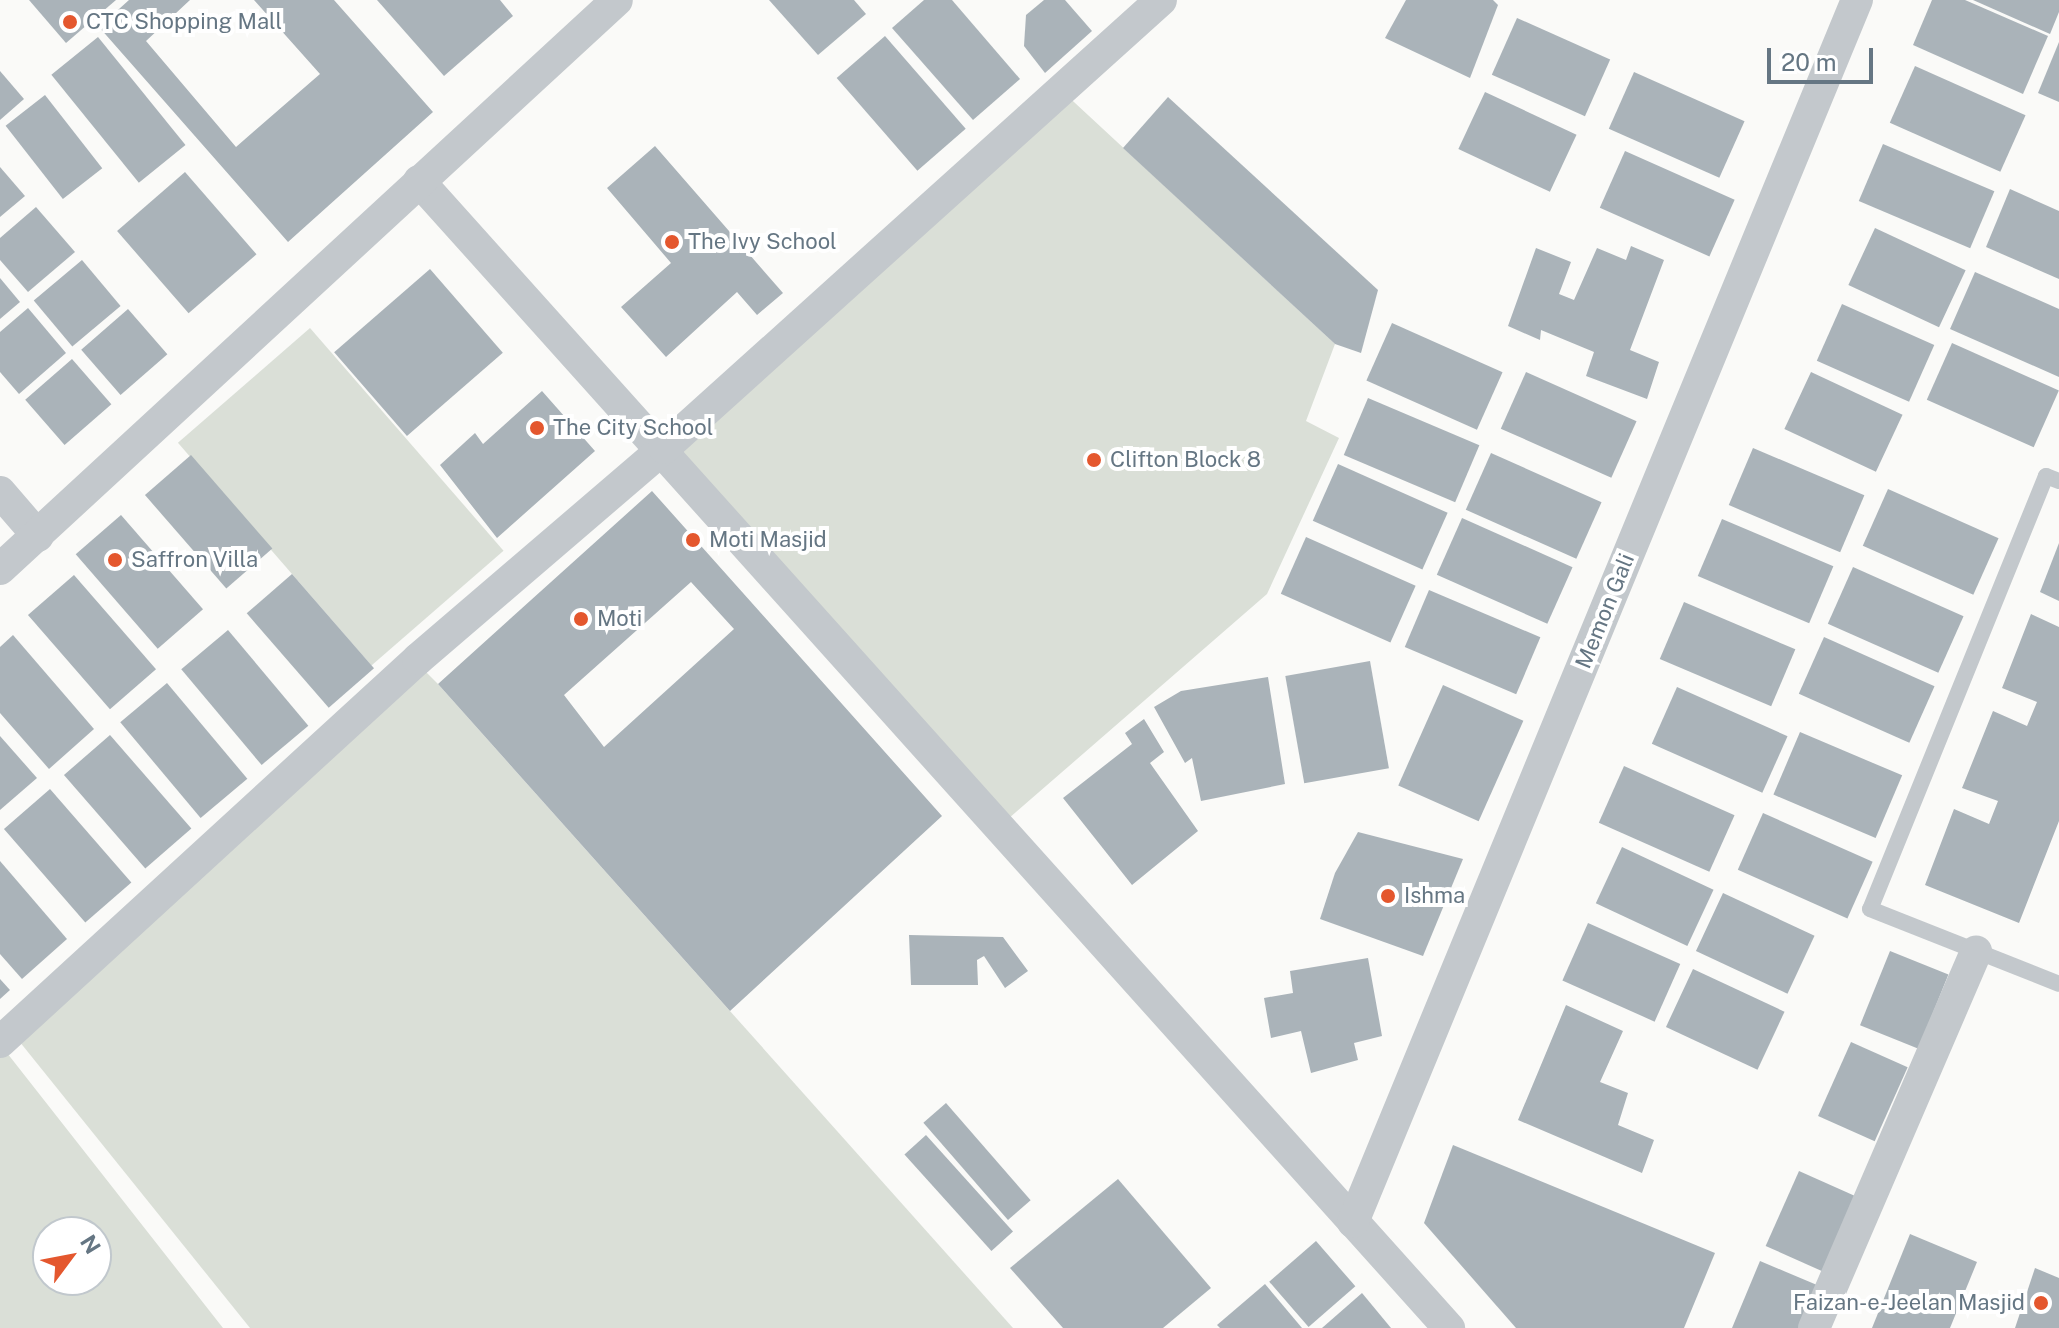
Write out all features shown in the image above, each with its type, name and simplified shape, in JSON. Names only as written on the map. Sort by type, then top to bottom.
[{"type":"street","points":[[0,569],[617,0]]},
{"type":"street","points":[[0,1042],[418,659],[664,448],[1161,0]]},
{"type":"street","name":"Memon Gali","points":[[1353,1222],[1857,0]]},
{"type":"street","points":[[419,181],[664,448],[1449,1328]]},
{"type":"street","points":[[0,492],[38,536]]},
{"type":"street","points":[[1814,1328],[1976,951]]},
{"type":"lane","points":[[2057,977],[1976,951],[1870,909],[2046,476],[2059,481]]},
{"type":"shaded area","points":[[1061,90],[1335,344],[1306,421],[1339,438],[1267,594],[1000,826],[664,448]]},
{"type":"shaded area","points":[[310,328],[504,551],[371,665],[178,443]]},
{"type":"shaded area","points":[[426,672],[1013,1328],[250,1328],[11,1031]]},
{"type":"shaded area","points":[[0,1044],[223,1328],[0,1328]]},
{"type":"building","name":"CTC Shopping Mall","points":[[29,0],[116,0],[66,43]]},
{"type":"building","points":[[129,0],[190,0],[146,41],[236,147],[320,74],[254,0],[334,0],[433,112],[288,242],[99,27]]},
{"type":"building","points":[[377,0],[500,0],[513,16],[444,76]]},
{"type":"building","points":[[769,0],[854,0],[866,14],[818,55]]},
{"type":"building","points":[[924,0],[952,0],[1020,79],[973,120],[892,28]]},
{"type":"building","points":[[1044,0],[1065,0],[1092,31],[1045,73],[1024,46],[1026,15]]},
{"type":"building","points":[[1406,0],[1493,0],[1498,5],[1470,78],[1385,38]]},
{"type":"building","points":[[1932,0],[1965,0],[2048,36],[2023,94],[1913,45]]},
{"type":"building","points":[[1973,0],[2059,0],[2059,12],[2050,34]]},
{"type":"building","points":[[1517,18],[1610,59],[1585,116],[1492,75]]},
{"type":"building","points":[[885,36],[966,129],[917,171],[837,78]]},
{"type":"building","points":[[98,37],[185,145],[139,183],[51,75]]},
{"type":"building","points":[[2059,42],[2059,102],[2038,93]]},
{"type":"building","points":[[1915,66],[2026,115],[2000,172],[1890,123]]},
{"type":"building","points":[[0,71],[24,99],[0,120]]},
{"type":"building","points":[[1634,72],[1745,121],[1719,178],[1609,129]]},
{"type":"building","points":[[1485,92],[1577,135],[1550,192],[1458,149]]},
{"type":"building","points":[[45,95],[102,168],[63,199],[6,126]]},
{"type":"building","points":[[1168,97],[1378,290],[1361,353],[1335,344],[1123,148]]},
{"type":"building","points":[[1883,144],[1994,191],[1970,248],[1859,201]]},
{"type":"building","points":[[655,146],[783,293],[757,315],[737,292],[666,357],[621,307],[671,263],[607,188]]},
{"type":"building","points":[[1625,151],[1735,200],[1709,256],[1600,208]]},
{"type":"building","points":[[0,167],[25,196],[0,217]]},
{"type":"building","points":[[185,172],[257,254],[189,313],[117,231]]},
{"type":"building","points":[[2010,189],[2059,211],[2059,279],[1986,247]]},
{"type":"building","points":[[36,207],[75,252],[28,292],[0,260],[0,238]]},
{"type":"building","points":[[1875,228],[1966,270],[1939,327],[1848,285]]},
{"type":"building","points":[[1631,246],[1664,260],[1630,350],[1659,362],[1647,399],[1586,376],[1594,352],[1541,330],[1540,340],[1508,326],[1536,248],[1571,262],[1559,294],[1574,300],[1597,248],[1626,260]]},
{"type":"building","points":[[82,260],[121,306],[72,346],[34,300]]},
{"type":"building","points":[[430,269],[503,353],[407,436],[334,352]]},
{"type":"building","points":[[1975,272],[2059,309],[2059,377],[1950,329]]},
{"type":"building","points":[[0,278],[20,302],[0,319]]},
{"type":"building","points":[[1842,304],[1934,345],[1909,402],[1817,361]]},
{"type":"building","points":[[28,308],[66,353],[19,394],[0,372],[0,332]]},
{"type":"building","points":[[128,309],[167,354],[121,395],[81,350]]},
{"type":"building","points":[[1392,323],[1503,372],[1477,430],[1366,381]]},
{"type":"building","points":[[1952,343],[2059,391],[2034,447],[1927,400]]},
{"type":"building","points":[[72,359],[111,404],[65,445],[25,400]]},
{"type":"building","points":[[1526,372],[1637,421],[1611,478],[1501,429]]},
{"type":"building","points":[[1811,372],[1903,415],[1876,472],[1784,429]]},
{"type":"building","points":[[542,391],[595,451],[497,538],[440,465],[475,433],[483,444]]},
{"type":"building","points":[[1368,398],[1479,445],[1455,502],[1344,455]]},
{"type":"building","points":[[1753,448],[1864,495],[1840,552],[1729,505]]},
{"type":"building","points":[[1491,453],[1602,502],[1576,559],[1466,510]]},
{"type":"building","points":[[191,455],[272,549],[226,589],[145,495]]},
{"type":"building","points":[[1338,464],[1448,513],[1422,569],[1313,521]]},
{"type":"building","points":[[1888,489],[1999,538],[1973,595],[1863,546]]},
{"type":"building","points":[[652,491],[942,816],[730,1011],[438,684]],"holes":[[[691,582],[734,629],[604,747],[564,695]]]},
{"type":"building","points":[[121,515],[203,609],[158,649],[76,554]]},
{"type":"building","points":[[1462,518],[1573,567],[1547,624],[1437,575]]},
{"type":"building","points":[[1722,519],[1833,566],[1809,623],[1698,576]]},
{"type":"building","points":[[1306,537],[1416,586],[1390,642],[1281,594]]},
{"type":"building","points":[[2059,543],[2059,601],[2040,592]]},
{"type":"building","points":[[1853,567],[1964,616],[1938,673],[1828,624]]},
{"type":"building","points":[[292,574],[374,668],[329,708],[247,613]]},
{"type":"building","points":[[74,575],[156,669],[110,709],[28,615]]},
{"type":"building","points":[[1429,590],[1540,637],[1516,694],[1405,647]]},
{"type":"building","points":[[1684,602],[1795,649],[1771,706],[1660,659]]},
{"type":"building","points":[[2031,614],[2059,627],[2059,821],[2019,923],[1925,885],[1954,809],[1989,824],[1998,801],[1962,788],[1993,711],[2027,726],[2037,702],[2002,688]]},
{"type":"building","points":[[228,630],[308,726],[262,765],[181,669]]},
{"type":"building","points":[[13,635],[94,729],[49,769],[0,713],[0,647]]},
{"type":"building","points":[[1824,637],[1935,686],[1909,743],[1799,694]]},
{"type":"building","points":[[1370,661],[1389,768],[1304,783],[1285,676]]},
{"type":"building","points":[[1268,677],[1285,784],[1201,801],[1192,758],[1185,763],[1154,707],[1181,691]]},
{"type":"building","points":[[167,683],[247,779],[201,818],[120,722]]},
{"type":"building","points":[[1443,685],[1523,721],[1479,821],[1398,785]]},
{"type":"building","points":[[1677,687],[1788,736],[1762,793],[1652,744]]},
{"type":"building","points":[[1144,719],[1164,752],[1150,763],[1198,831],[1132,885],[1063,798],[1132,744],[1125,733]]},
{"type":"building","points":[[1800,732],[1902,775],[1876,838],[1773,795]]},
{"type":"building","points":[[110,735],[191,829],[145,869],[64,775]]},
{"type":"building","points":[[0,736],[37,778],[0,810]]},
{"type":"building","points":[[1624,766],[1735,815],[1709,872],[1599,823]]},
{"type":"building","points":[[50,789],[131,883],[85,923],[4,829]]},
{"type":"building","points":[[1763,813],[1873,862],[1847,918],[1738,870]]},
{"type":"building","name":"Ishma","points":[[1358,832],[1463,859],[1423,956],[1320,919],[1335,873]]},
{"type":"building","points":[[1622,847],[1714,890],[1687,946],[1596,903]]},
{"type":"building","points":[[0,861],[67,939],[22,979],[0,954]]},
{"type":"building","points":[[1723,893],[1815,936],[1787,994],[1696,951]]},
{"type":"building","points":[[1588,923],[1680,964],[1655,1022],[1562,981]]},
{"type":"building","points":[[909,935],[1003,937],[1028,971],[1005,988],[984,956],[977,960],[978,985],[911,985]]},
{"type":"building","points":[[1890,951],[1948,975],[1918,1049],[1860,1025]]},
{"type":"building","points":[[1368,958],[1382,1036],[1354,1043],[1358,1060],[1311,1073],[1301,1031],[1271,1038],[1264,998],[1293,993],[1290,971]]},
{"type":"building","points":[[1693,969],[1785,1012],[1757,1070],[1666,1027]]},
{"type":"building","points":[[0,979],[10,990],[0,999]]},
{"type":"building","points":[[1566,1005],[1623,1031],[1600,1082],[1628,1093],[1618,1125],[1654,1140],[1642,1173],[1518,1120]]},
{"type":"building","points":[[1851,1042],[1908,1067],[1875,1141],[1818,1116]]},
{"type":"building","points":[[946,1103],[1031,1200],[1008,1220],[923,1123]]},
{"type":"building","points":[[926,1135],[1013,1232],[991,1251],[904,1154]]},
{"type":"building","points":[[1453,1145],[1715,1253],[1684,1328],[1516,1328],[1424,1223]]},
{"type":"building","points":[[1799,1171],[1856,1196],[1822,1271],[1766,1246]]},
{"type":"building","points":[[1118,1179],[1211,1288],[1163,1328],[1063,1328],[1010,1268]]},
{"type":"building","points":[[1910,1234],[1977,1262],[1950,1328],[1872,1328]]},
{"type":"building","points":[[1316,1241],[1355,1286],[1309,1327],[1269,1282]]},
{"type":"building","points":[[1760,1261],[1817,1285],[1799,1328],[1732,1328]]},
{"type":"building","name":"Faizan-e-Jeelan Masjid","points":[[2035,1268],[2059,1278],[2059,1328],[2015,1328]]},
{"type":"building","points":[[1265,1284],[1302,1328],[1220,1328],[1217,1325]]},
{"type":"building","points":[[1362,1293],[1391,1328],[1322,1328]]},
{"type":"place","name":"CTC Shopping Mall","points":[[70,22]]},
{"type":"place","name":"The Ivy School","points":[[672,242]]},
{"type":"place","name":"The City School","points":[[537,428]]},
{"type":"place","name":"Clifton Block 8","points":[[1094,460]]},
{"type":"place","name":"Moti Masjid","points":[[693,540]]},
{"type":"place","name":"Saffron Villa","points":[[115,560]]},
{"type":"place","name":"Moti","points":[[581,619]]},
{"type":"place","name":"Ishma","points":[[1388,896]]},
{"type":"place","name":"Faizan-e-Jeelan Masjid","points":[[2041,1303]]}]
